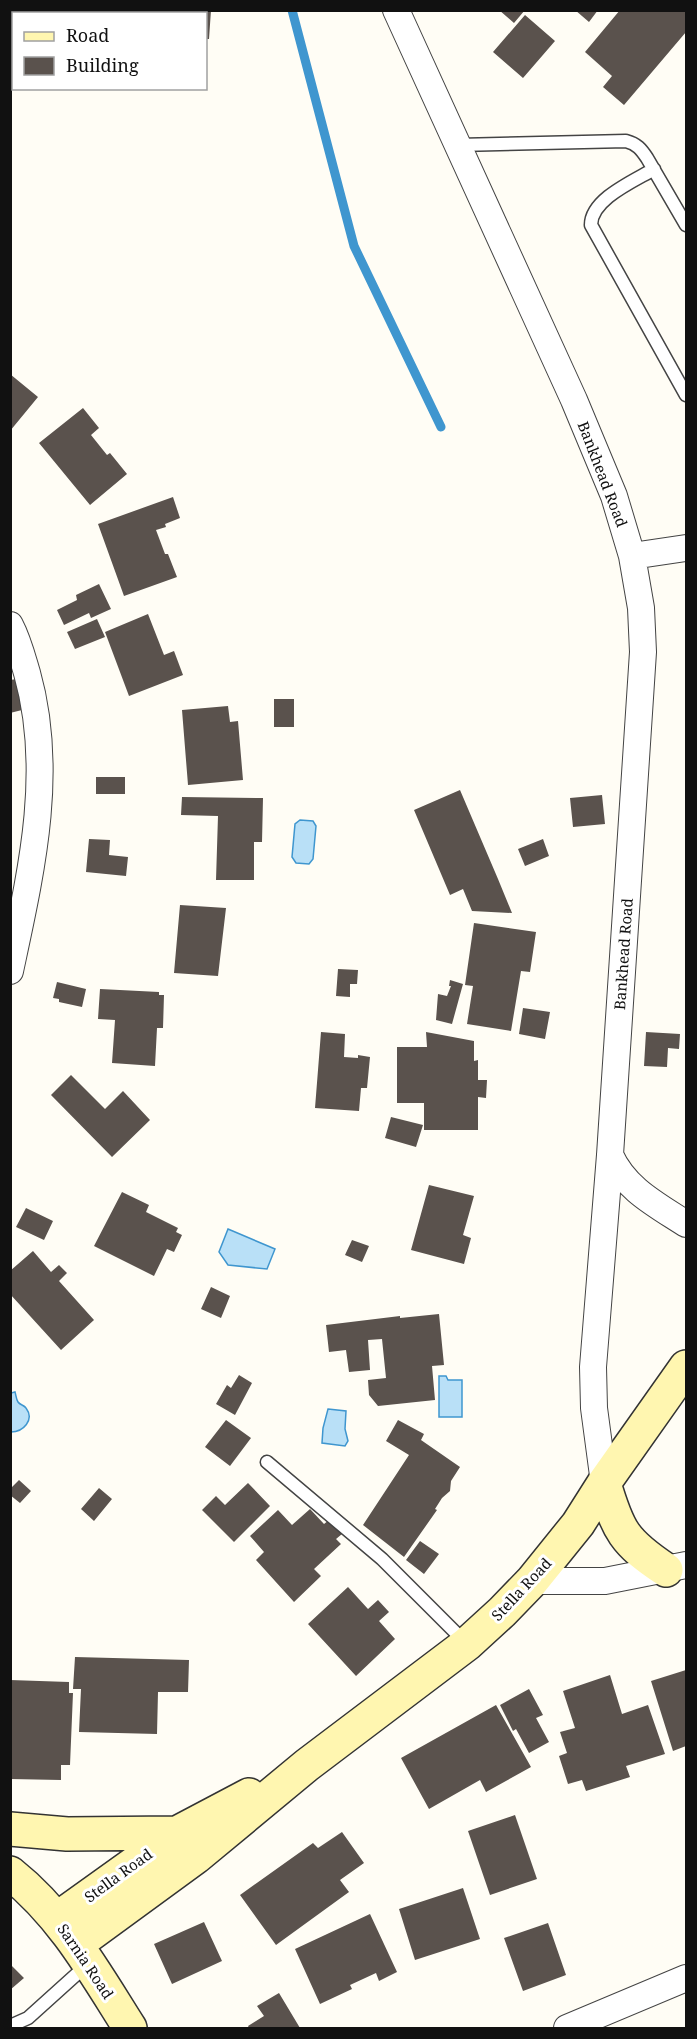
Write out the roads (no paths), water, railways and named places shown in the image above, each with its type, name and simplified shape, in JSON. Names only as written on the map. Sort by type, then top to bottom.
[{"type":"main road","name":"Stella Road","points":[[83,1953],[307,1765],[467,1644],[532,1581],[578,1524],[604,1483],[687,1367]]},
{"type":"main road","points":[[604,1483],[614,1518],[623,1534],[641,1553],[676,1568]]},
{"type":"main road","name":"Stella Road","points":[[57,1919],[177,1833],[307,1765]]},
{"type":"main road","points":[[10,1829],[67,1834],[177,1833]]},
{"type":"main road","name":"Sarnia Road","points":[[10,1873],[57,1919],[83,1953],[130,2028]]},
{"type":"street","name":"Bankhead Road","points":[[396,10],[574,400],[614,496],[632,556],[641,608],[643,652],[610,1155],[592,1367],[594,1408],[604,1483]]},
{"type":"street","points":[[632,556],[687,548]]},
{"type":"street","points":[[10,625],[17,638],[34,698],[40,752],[39,811],[26,896],[10,971]]},
{"type":"street","points":[[610,1155],[616,1170],[625,1181],[687,1224]]},
{"type":"street","points":[[532,1581],[604,1581],[676,1568]]},
{"type":"street","points":[[567,2028],[687,1978]]},
{"type":"lane","points":[[458,145],[626,141],[641,148],[687,225]]},
{"type":"lane","points":[[654,169],[601,202],[591,217],[591,225],[687,395]]},
{"type":"lane","points":[[267,1462],[382,1559],[467,1644]]},
{"type":"lane","points":[[10,2026],[28,2018],[83,1953]]},
{"type":"water","points":[[300,820],[313,821],[316,826],[313,859],[309,864],[296,863],[292,857],[295,824]]},
{"type":"water","points":[[228,1229],[275,1249],[267,1269],[228,1265],[219,1252]]},
{"type":"water","points":[[439,1376],[446,1376],[448,1380],[462,1380],[462,1417],[439,1417]]},
{"type":"water","points":[[15,1392],[18,1402],[26,1408],[29,1417],[23,1428],[11,1432],[11,1393]]},
{"type":"water","points":[[328,1409],[346,1411],[345,1429],[348,1441],[345,1446],[322,1443]]},
{"type":"waterway","points":[[292,10],[354,246],[441,427]]}]
